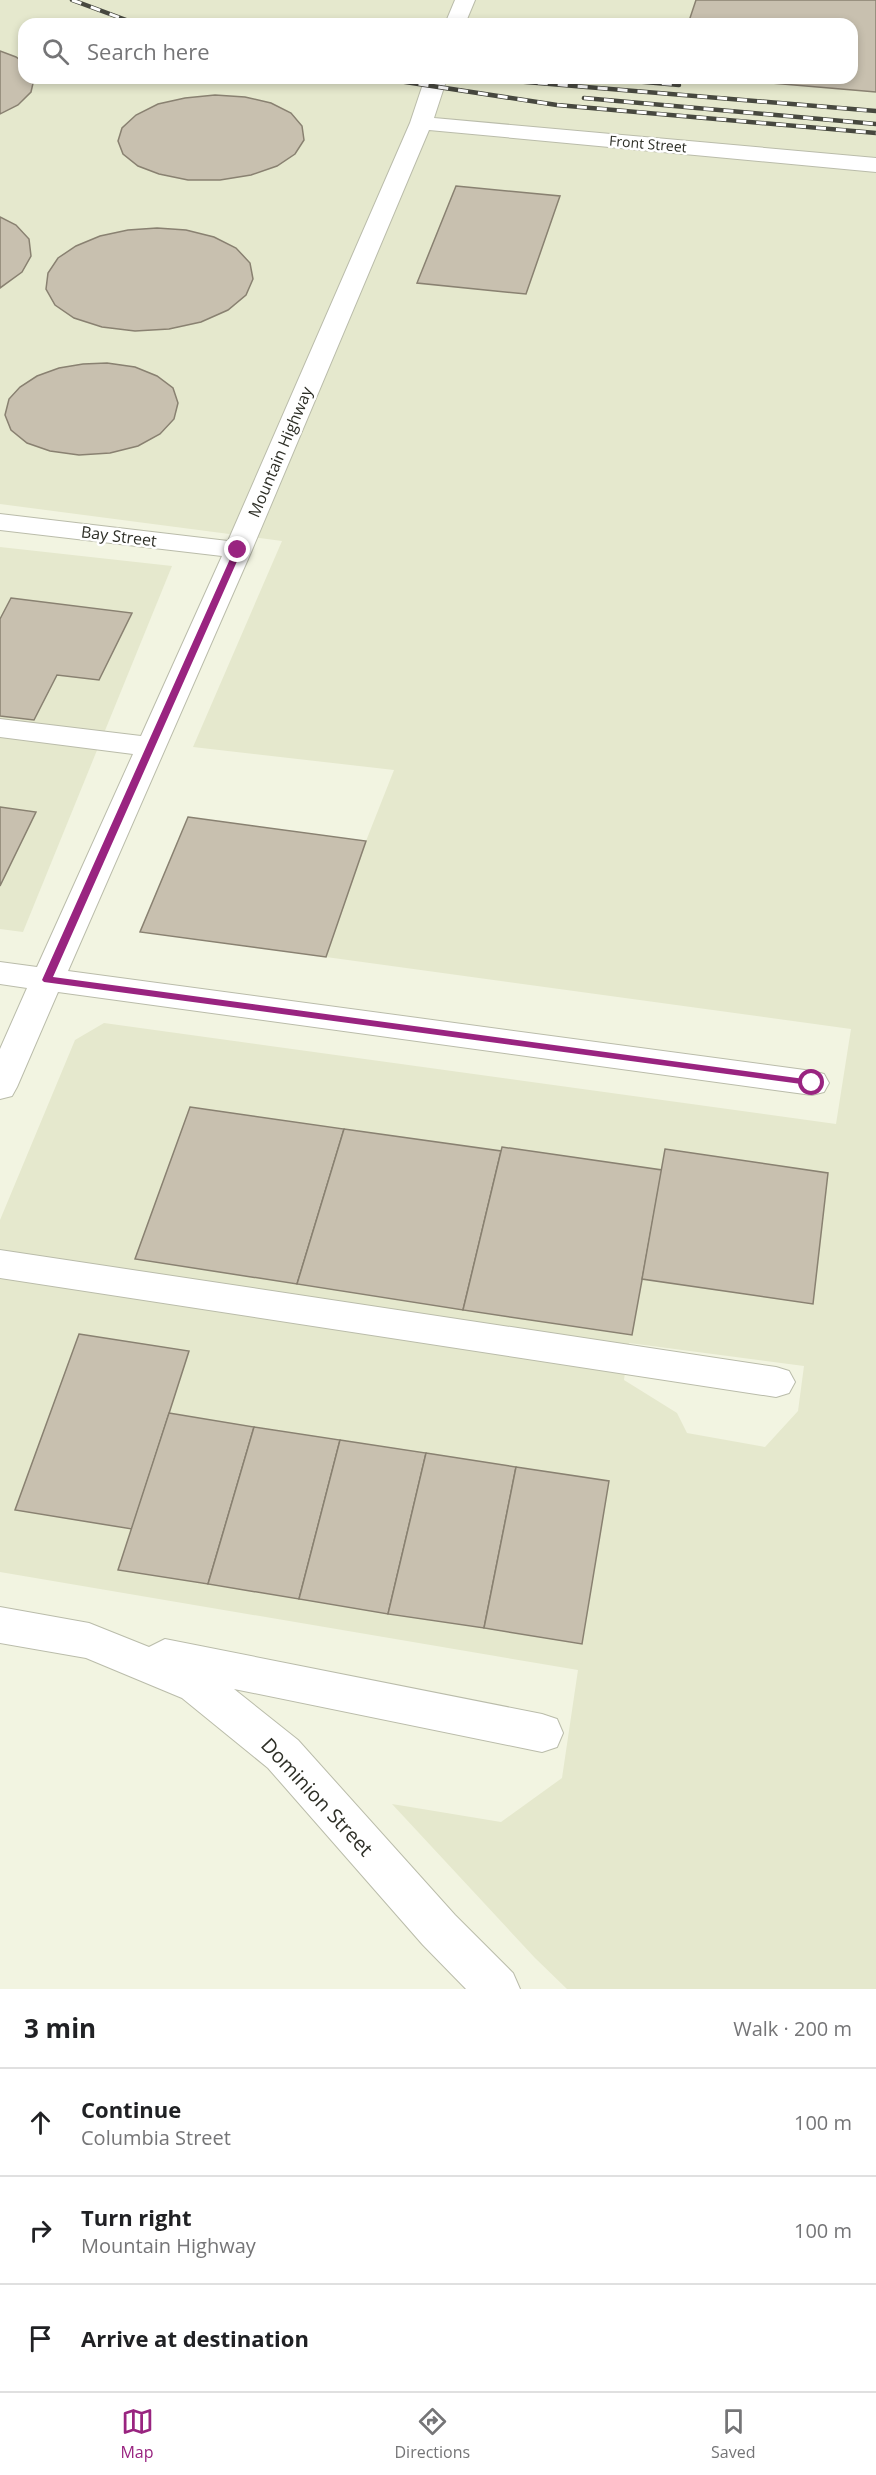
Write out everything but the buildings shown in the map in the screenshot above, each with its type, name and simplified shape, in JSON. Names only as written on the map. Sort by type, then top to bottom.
[{"type":"street","points":[[458,18],[465,0]]},
{"type":"street","name":"Mountain Highway","points":[[0,1087],[238,550],[421,123],[434,84]]},
{"type":"street","name":"Front Street","points":[[421,123],[876,165]]},
{"type":"street","name":"Bay Street","points":[[0,522],[238,550]]},
{"type":"street","points":[[0,728],[150,747]]},
{"type":"street","points":[[0,973],[812,1083]]},
{"type":"street","points":[[0,1264],[776,1382]]},
{"type":"street","name":"Dominion Street","points":[[0,1625],[89,1641],[197,1685],[283,1754],[439,1930],[497,1989]]},
{"type":"street","points":[[89,1641],[542,1732]]},
{"type":"shaded area","points":[[0,0],[876,0],[876,1989],[567,1989],[535,1958],[392,1804],[501,1822],[562,1778],[578,1670],[0,1572],[0,1220],[75,1040],[104,1023],[836,1124],[851,1029],[326,957],[366,841],[394,770],[193,747],[282,541],[0,504]],"holes":[[[629,1343],[804,1366],[798,1411],[765,1447],[687,1433],[677,1413],[624,1380]]]},
{"type":"shaded area","points":[[0,547],[172,566],[23,932],[0,929]]},
{"type":"railway","points":[[72,0],[121,18]]},
{"type":"railway","points":[[419,84],[557,105],[876,133]]},
{"type":"railway","points":[[550,84],[876,111]]},
{"type":"railway","points":[[668,84],[679,85]]},
{"type":"railway","points":[[584,98],[876,124]]},
{"type":"route","points":[[238,550],[47,980],[812,1083]]}]
